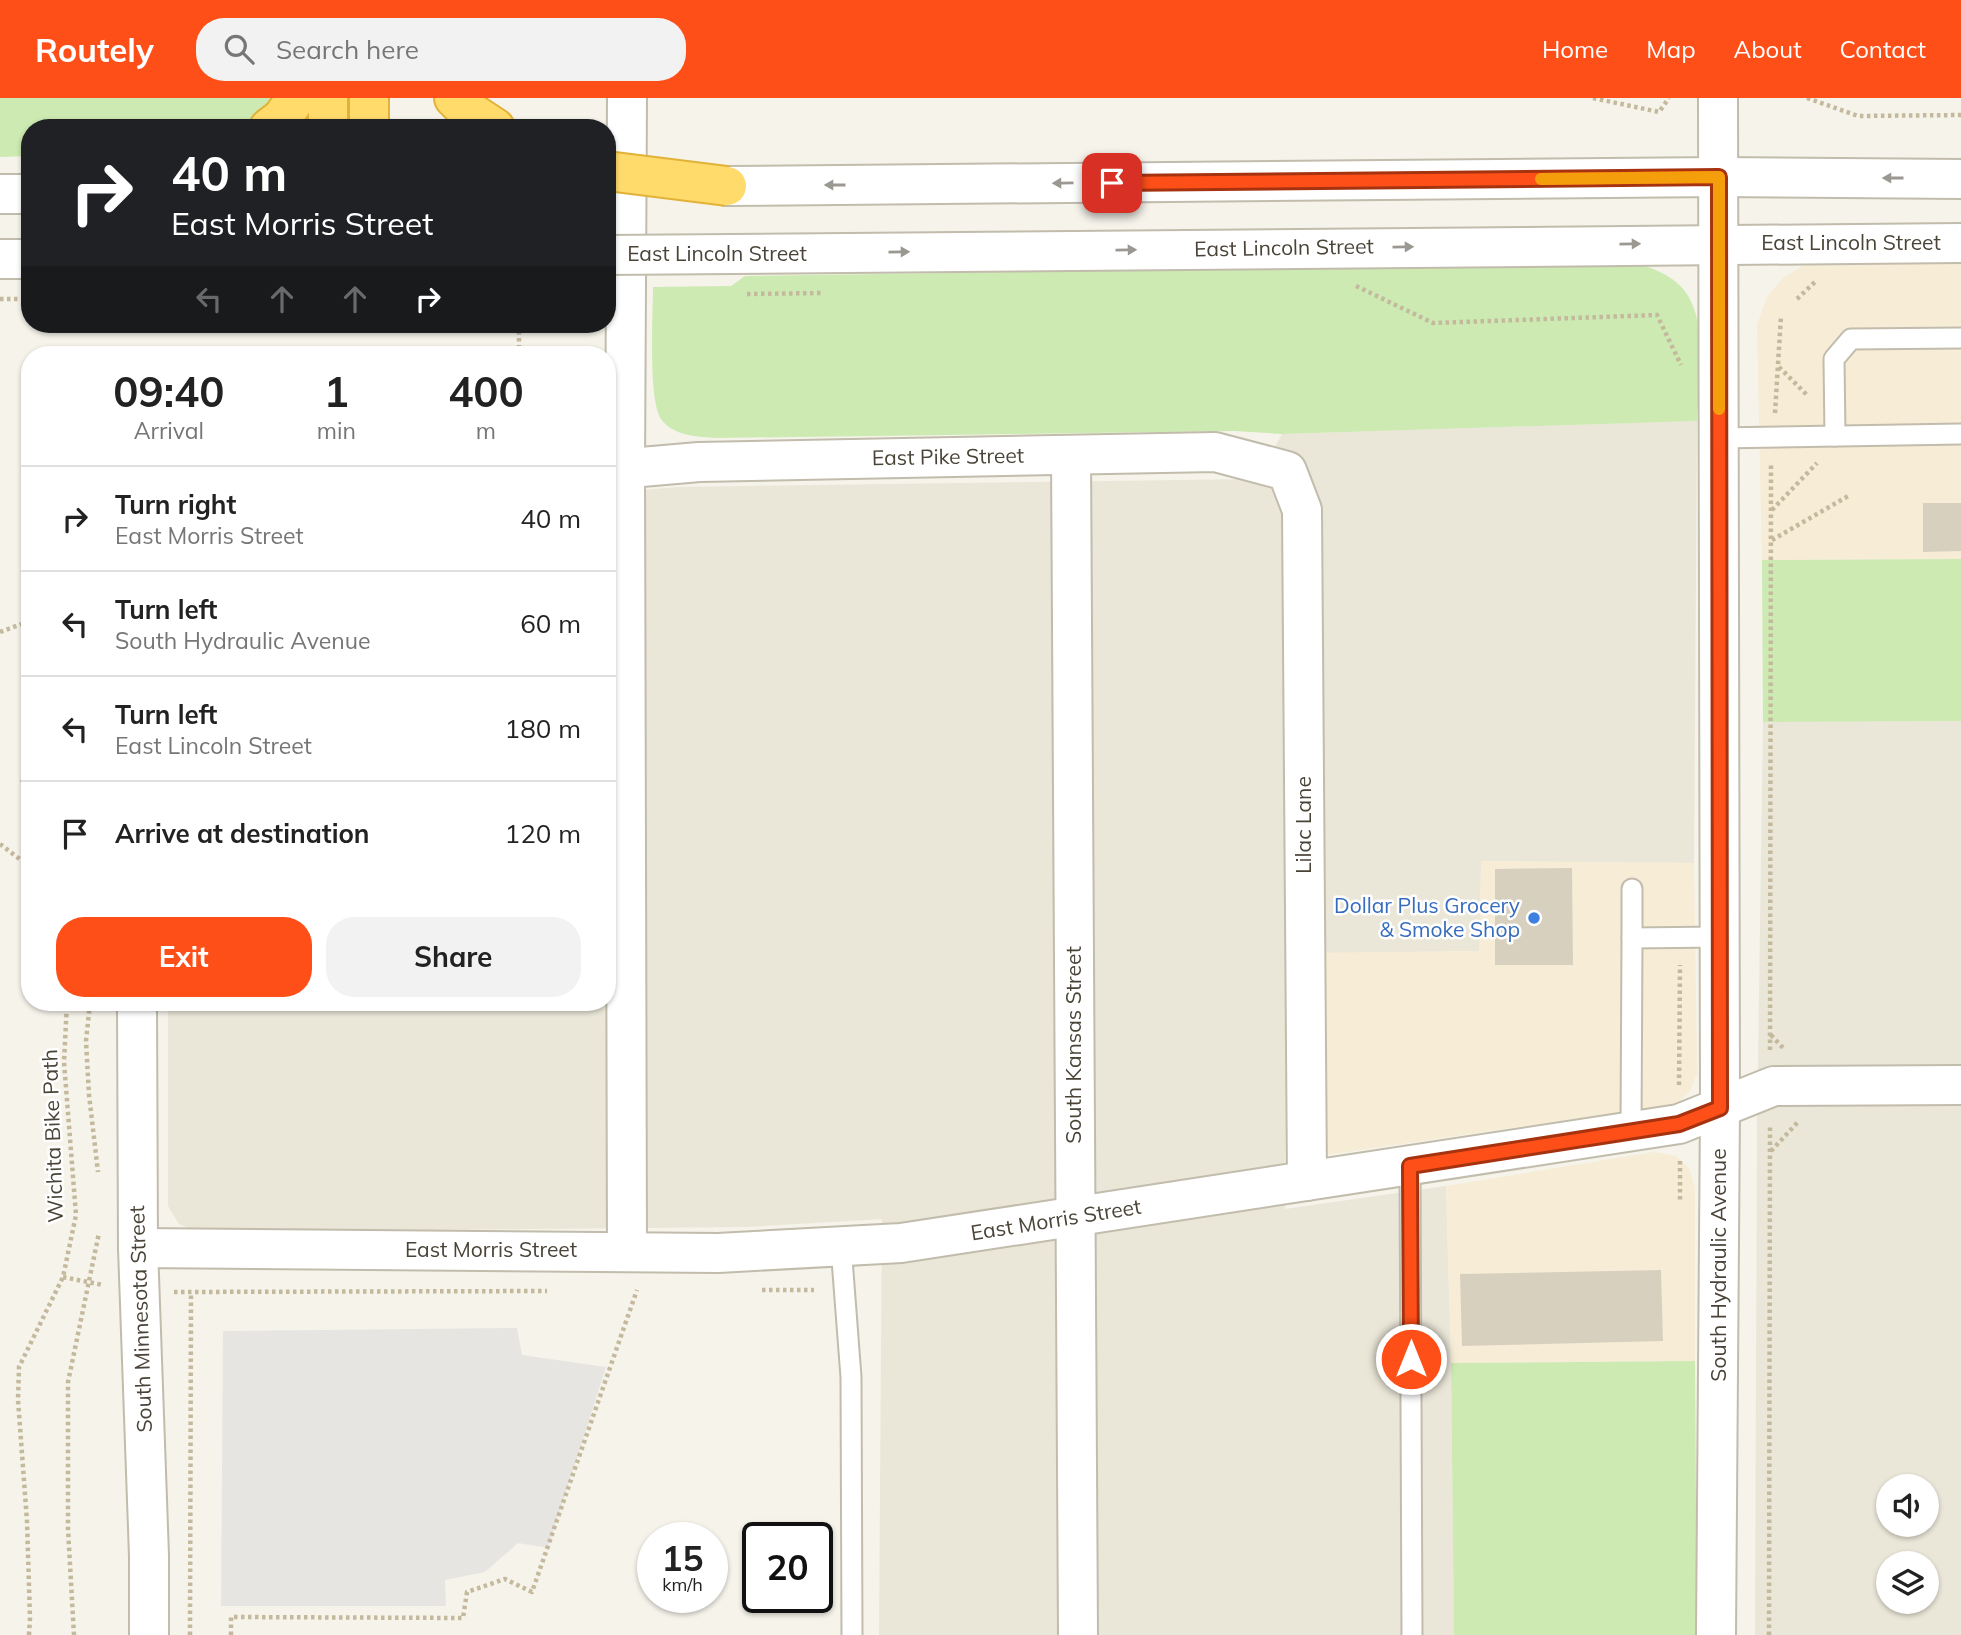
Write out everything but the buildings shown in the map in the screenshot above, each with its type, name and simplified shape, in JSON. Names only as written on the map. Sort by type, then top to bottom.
[{"type":"highway","points":[[281,119],[296,98]]},
{"type":"highway","points":[[328,98],[328,119]]},
{"type":"highway","points":[[369,98],[369,119]]},
{"type":"highway","points":[[454,98],[481,119]]},
{"type":"highway","points":[[616,172],[727,186]]},
{"type":"street","points":[[626,1251],[616,469],[627,98]]},
{"type":"street","name":"South Hydraulic Avenue","points":[[1716,1635],[1720,1108],[1718,98]]},
{"type":"street","points":[[616,187],[1719,177],[1961,179]]},
{"type":"street","points":[[0,194],[21,194]]},
{"type":"street","name":"East Lincoln Street","points":[[616,255],[1720,243],[1961,243]]},
{"type":"street","points":[[0,260],[21,259]]},
{"type":"street","name":"East Pike Street","points":[[616,469],[699,462],[1215,452],[1287,471]]},
{"type":"street","name":"South Kansas Street","points":[[1071,455],[1078,1635]]},
{"type":"street","name":"Lilac Lane","points":[[1287,471],[1302,510],[1307,1181]]},
{"type":"street","name":"South Minnesota Street","points":[[137,1011],[138,1248],[149,1556],[149,1635]]},
{"type":"street","name":"East Morris Street","points":[[138,1248],[719,1253],[901,1243],[1679,1124],[1770,1087],[1961,1085]]},
{"type":"lane","points":[[1835,436],[1834,359],[1851,339],[1961,338]]},
{"type":"lane","points":[[1719,438],[1961,435]]},
{"type":"lane","points":[[1631,1132],[1632,889]]},
{"type":"lane","points":[[1632,938],[1720,937]]},
{"type":"lane","points":[[1410,1166],[1412,1635]]},
{"type":"lane","points":[[841,1246],[851,1377],[852,1635]]},
{"type":"path","points":[[1593,98],[1659,112],[1669,98]]},
{"type":"path","points":[[1807,98],[1858,116],[1961,115]]},
{"type":"path","points":[[1348,282],[1433,323],[1657,315]]},
{"type":"path","points":[[747,294],[831,293]]},
{"type":"path","points":[[0,299],[21,299]]},
{"type":"path","points":[[1769,1635],[1771,510],[1781,316]]},
{"type":"path","points":[[1778,366],[1813,400]]},
{"type":"path","points":[[1771,510],[1822,458]]},
{"type":"path","points":[[1771,541],[1850,495]]},
{"type":"path","points":[[0,632],[21,624]]},
{"type":"path","points":[[0,844],[21,860]]},
{"type":"path","name":"Wichita Bike Path","points":[[29,1635],[27,1521],[18,1400],[19,1367],[63,1277],[76,1215],[64,1062],[67,1011]]},
{"type":"path","points":[[89,1011],[86,1041],[89,1095],[99,1175]]},
{"type":"path","points":[[74,1635],[68,1529],[68,1382],[100,1226]]},
{"type":"path","points":[[625,1290],[650,1290]]},
{"type":"path","points":[[231,1635],[231,1617],[463,1618],[467,1592],[505,1579],[532,1592],[637,1290]]},
{"type":"path","points":[[759,1290],[814,1290]]},
{"type":"path","points":[[139,1292],[550,1291]]},
{"type":"path","points":[[190,1635],[191,1292]]},
{"type":"shaded area","points":[[1961,261],[1961,559],[1762,560],[1757,325],[1767,297],[1782,279],[1802,266],[1836,262]]},
{"type":"shaded area","points":[[1697,421],[1694,863],[1481,861],[1480,951],[1287,954],[1285,1209],[1446,1186],[1454,1635],[879,1635],[882,1219],[746,1227],[198,1232],[179,1224],[168,1206],[168,1011],[616,1011],[616,492],[678,487],[1257,479],[1282,434]]},
{"type":"shaded area","points":[[1961,721],[1961,1635],[1755,1635],[1757,1133],[1763,722]]},
{"type":"shaded area","points":[[1481,861],[1694,863],[1697,1073],[1690,1092],[1676,1104],[1285,1161],[1287,953],[1479,951]]},
{"type":"shaded area","points":[[1654,1152],[1676,1156],[1689,1168],[1695,1188],[1695,1361],[1451,1363],[1446,1186]]},
{"type":"shaded area","points":[[517,1328],[522,1355],[606,1367],[548,1548],[518,1543],[485,1572],[445,1580],[446,1606],[221,1606],[223,1331]]},
{"type":"green space","points":[[0,98],[275,98],[257,119],[21,119],[21,156],[0,157]]},
{"type":"green space","points":[[1637,263],[1663,273],[1676,282],[1695,310],[1700,347],[1697,421],[1282,434],[1235,431],[717,438],[686,434],[666,425],[657,409],[654,394],[653,287],[731,286],[745,276]]},
{"type":"green space","points":[[1961,559],[1961,721],[1763,722],[1762,560]]},
{"type":"green space","points":[[1695,1361],[1697,1635],[1454,1635],[1451,1363]]},
{"type":"slow traffic","points":[[1541,179],[1719,177],[1719,409]]},
{"type":"place","name":"Dollar Plus Grocery & Smoke Shop","points":[[1534,918]]},
{"type":"route","points":[[1112,183],[1719,177],[1720,1108],[1679,1124],[1410,1166],[1411,1359]]}]
